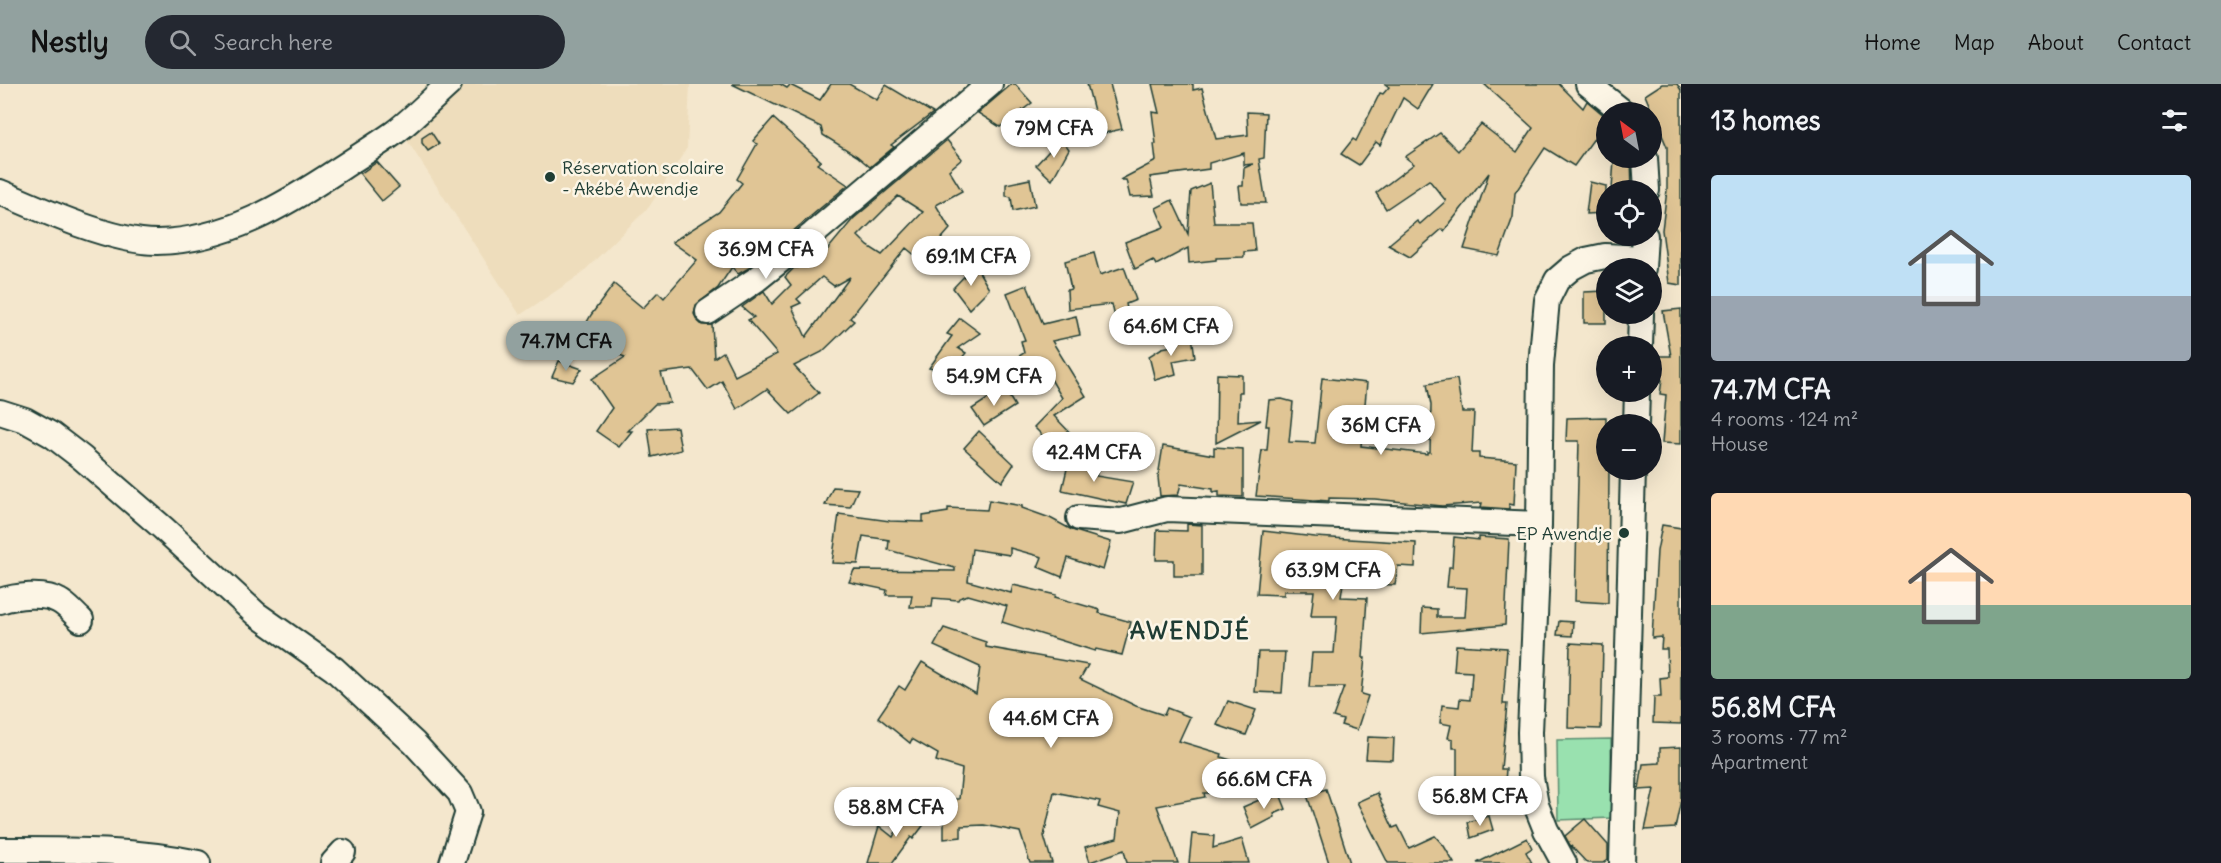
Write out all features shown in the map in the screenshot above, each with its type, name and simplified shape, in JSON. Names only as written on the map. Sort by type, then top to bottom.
[{"type":"street","points":[[0,192],[95,229],[128,238],[155,242],[204,237],[271,212],[301,194],[396,132],[449,84]]},
{"type":"street","points":[[708,312],[758,279],[990,84]]},
{"type":"street","points":[[1588,84],[1610,102]]},
{"type":"street","points":[[1564,863],[1546,830],[1536,805],[1531,777],[1530,732],[1539,524],[1541,365],[1547,300],[1557,280],[1571,268],[1586,260],[1605,256],[1644,254]]},
{"type":"street","points":[[0,412],[25,420],[52,435],[82,458],[163,528],[256,614],[334,669],[414,743],[460,793],[468,812],[452,863]]},
{"type":"street","points":[[1622,863],[1633,480]]},
{"type":"street","points":[[1079,518],[1121,521],[1167,509],[1539,524]]},
{"type":"street","points":[[0,601],[32,596],[57,599],[81,620]]},
{"type":"street","points":[[0,850],[80,850],[151,855],[198,863]]},
{"type":"shaded area","name":"Réservation scolaire - Akébé Awendje","points":[[460,84],[690,84],[687,148],[649,207],[580,275],[520,315],[403,134]]},
{"type":"green space","points":[[1611,739],[1612,818],[1558,820],[1557,740]]},
{"type":"building","points":[[732,84],[780,84],[787,88],[790,85],[820,100],[831,84],[849,84],[877,100],[886,85],[933,113],[891,145],[894,147],[870,167],[823,135],[821,127]]},
{"type":"building","points":[[1012,84],[1015,84],[1032,103],[1000,127],[978,113]]},
{"type":"building","points":[[1087,84],[1110,84],[1122,129],[1100,134]]},
{"type":"building","points":[[1152,84],[1193,84],[1193,90],[1202,88],[1216,139],[1248,135],[1247,112],[1266,113],[1264,158],[1259,159],[1266,203],[1241,203],[1239,186],[1243,186],[1244,168],[1253,164],[1244,165],[1244,153],[1209,163],[1209,169],[1150,177],[1154,196],[1130,197],[1126,180],[1120,180],[1156,161],[1152,112],[1159,113]]},
{"type":"building","points":[[1385,84],[1433,84],[1418,109],[1403,98],[1380,145],[1376,142],[1359,165],[1341,154],[1353,139],[1356,141],[1380,93],[1383,94],[1389,87]]},
{"type":"building","points":[[1484,84],[1559,84],[1583,108],[1587,101],[1596,109],[1596,136],[1574,166],[1545,148],[1515,193],[1513,217],[1499,256],[1464,249],[1489,173],[1444,231],[1442,229],[1410,257],[1388,245],[1417,221],[1420,224],[1446,201],[1429,180],[1386,209],[1376,193],[1414,164],[1405,157],[1440,133],[1458,151],[1481,124],[1517,152],[1533,128]]},
{"type":"building","points":[[1662,84],[1677,84],[1681,90],[1681,285],[1669,283],[1662,230],[1667,190],[1667,147],[1662,135],[1662,102],[1648,102],[1645,95]]},
{"type":"building","points":[[773,118],[821,161],[817,164],[848,185],[749,268],[738,274],[732,267],[718,288],[696,305],[694,314],[697,320],[702,325],[712,325],[714,358],[723,352],[735,376],[777,354],[748,320],[754,317],[742,307],[764,291],[772,304],[791,285],[785,277],[794,268],[797,268],[818,248],[824,254],[853,219],[947,140],[962,159],[949,170],[962,191],[936,205],[950,229],[922,261],[906,248],[850,318],[854,321],[822,352],[794,366],[819,393],[791,414],[767,389],[737,409],[722,381],[708,390],[692,369],[661,373],[670,403],[655,404],[628,431],[632,431],[619,447],[596,431],[612,408],[592,379],[625,357],[577,340],[591,315],[614,284],[643,308],[658,292],[664,298],[697,260],[672,242],[719,212],[742,183],[737,179],[757,144],[753,141]],"holes":[[[898,196],[923,212],[882,255],[858,236]],[[822,277],[834,286],[850,277],[806,337],[792,307],[801,303],[797,299]]]},
{"type":"building","points":[[431,132],[439,144],[428,151],[422,143],[422,138]]},
{"type":"building","points":[[1061,138],[1069,149],[1052,180],[1036,165]]},
{"type":"building","points":[[377,162],[399,187],[382,201],[360,174]]},
{"type":"building","points":[[1613,168],[1631,168],[1632,180],[1613,180]]},
{"type":"building","points":[[1030,179],[1035,206],[1013,211],[1011,197],[1006,196],[1006,184]]},
{"type":"building","points":[[1590,182],[1596,184],[1596,214],[1586,214]]},
{"type":"building","points":[[1210,183],[1214,223],[1252,223],[1255,251],[1244,252],[1244,257],[1216,258],[1216,260],[1189,263],[1188,248],[1156,265],[1153,260],[1135,269],[1125,242],[1164,227],[1156,208],[1172,200],[1188,234],[1191,191]]},
{"type":"building","points":[[1094,253],[1100,275],[1124,267],[1136,300],[1126,304],[1133,337],[1120,341],[1112,304],[1068,309],[1067,290],[1071,289],[1065,261]]},
{"type":"building","points":[[975,265],[989,289],[969,309],[953,288]]},
{"type":"building","points":[[1027,285],[1043,324],[1076,316],[1080,335],[1052,341],[1086,396],[1054,416],[1078,441],[1063,456],[1034,427],[1062,398],[1045,369],[1009,389],[999,369],[1024,353],[1021,341],[1025,340],[1007,293]]},
{"type":"building","points":[[1596,291],[1596,323],[1584,323],[1584,292]]},
{"type":"building","points":[[1681,309],[1681,444],[1662,443],[1666,395],[1662,394],[1662,356],[1671,356],[1663,311]]},
{"type":"building","points":[[960,318],[980,333],[958,348],[966,353],[949,373],[929,368],[952,336],[947,334]]},
{"type":"building","points":[[1192,336],[1195,357],[1173,361],[1176,374],[1155,380],[1149,356],[1162,348],[1178,345],[1177,338]]},
{"type":"building","points":[[559,361],[582,369],[573,382],[552,377]]},
{"type":"building","points":[[1217,374],[1242,375],[1238,422],[1261,420],[1216,443]]},
{"type":"building","points":[[1322,378],[1367,383],[1361,446],[1427,454],[1430,452],[1431,405],[1427,384],[1457,379],[1462,412],[1474,412],[1472,453],[1479,453],[1479,458],[1516,461],[1514,505],[1509,504],[1509,509],[1481,507],[1482,503],[1442,506],[1375,499],[1329,498],[1329,501],[1256,496],[1262,450],[1267,450],[1269,426],[1266,426],[1269,400],[1282,399],[1293,402],[1289,442],[1315,443]]},
{"type":"building","points":[[1004,388],[1015,406],[984,426],[972,409]]},
{"type":"building","points":[[1596,417],[1596,480],[1609,480],[1608,603],[1575,601],[1579,441],[1566,441],[1567,418]]},
{"type":"building","points":[[677,427],[681,450],[652,457],[648,429]]},
{"type":"building","points":[[979,431],[1014,464],[1002,482],[964,448]]},
{"type":"building","points":[[1163,446],[1214,455],[1214,447],[1243,449],[1243,497],[1219,496],[1219,491],[1213,492],[1213,489],[1181,484],[1178,495],[1160,496],[1158,477]]},
{"type":"building","points":[[1070,456],[1099,466],[1096,476],[1133,482],[1126,504],[1062,490]]},
{"type":"building","points":[[833,487],[858,489],[850,507],[825,505]]},
{"type":"building","points":[[989,500],[1022,506],[1022,508],[1050,518],[1072,530],[1111,542],[1103,570],[1068,558],[1062,577],[1038,567],[1042,557],[1010,548],[1010,555],[972,549],[968,581],[1011,593],[1013,585],[1056,595],[1055,597],[1100,610],[1099,613],[1131,622],[1122,655],[1096,649],[1095,651],[1002,622],[1007,606],[968,595],[958,600],[933,598],[932,607],[910,607],[912,595],[886,595],[887,590],[849,582],[854,570],[955,571],[955,568],[888,550],[889,540],[863,536],[858,564],[832,563],[839,514],[890,521],[923,522],[923,516],[948,512],[948,508],[987,510]]},
{"type":"building","points":[[1187,524],[1202,525],[1202,576],[1174,576],[1174,560],[1156,560],[1157,530],[1187,531]]},
{"type":"building","points":[[1662,525],[1681,528],[1681,724],[1653,723],[1654,697],[1661,697],[1660,678],[1668,677],[1667,649],[1661,649],[1662,637],[1652,638],[1657,551]]},
{"type":"building","points":[[1263,531],[1315,537],[1416,543],[1415,567],[1398,566],[1395,585],[1371,584],[1372,563],[1346,563],[1341,597],[1367,598],[1361,694],[1368,696],[1357,730],[1341,725],[1343,720],[1333,717],[1344,687],[1309,687],[1312,653],[1334,653],[1337,616],[1311,616],[1314,591],[1284,591],[1284,595],[1257,594]]},
{"type":"building","points":[[1454,537],[1479,540],[1479,537],[1509,539],[1505,625],[1421,633],[1422,608],[1437,609],[1437,617],[1465,617],[1467,588],[1447,587],[1449,567],[1452,567]]},
{"type":"building","points":[[1559,621],[1573,622],[1572,636],[1557,635]]},
{"type":"building","points":[[944,628],[986,642],[986,647],[1088,665],[1080,679],[1136,706],[1164,715],[1167,708],[1190,717],[1179,741],[1222,754],[1221,757],[1253,767],[1249,779],[1210,770],[1209,793],[1204,793],[1205,797],[1157,806],[1178,863],[1127,863],[1124,850],[1090,862],[1085,847],[1117,838],[1120,813],[1098,807],[1100,801],[1054,792],[1044,836],[1052,863],[1030,863],[1020,832],[984,825],[961,826],[961,837],[944,839],[944,799],[959,799],[962,769],[936,761],[938,754],[912,739],[910,743],[878,717],[899,686],[905,690],[922,662],[976,694],[980,667],[934,646]]},
{"type":"building","points":[[1570,643],[1603,645],[1601,729],[1568,728]]},
{"type":"building","points":[[1456,645],[1507,648],[1503,704],[1507,704],[1501,769],[1506,769],[1505,782],[1493,782],[1493,799],[1469,799],[1469,781],[1457,780],[1457,748],[1453,748],[1453,739],[1448,738],[1451,725],[1440,723],[1442,705],[1459,707],[1460,699],[1470,700],[1472,672],[1454,671]]},
{"type":"building","points":[[1258,652],[1285,652],[1282,693],[1255,692]]},
{"type":"building","points":[[1228,701],[1256,710],[1246,735],[1217,725]]},
{"type":"building","points":[[1368,737],[1394,738],[1393,760],[1366,759]]},
{"type":"building","points":[[1681,747],[1681,800],[1675,828],[1645,830],[1654,789],[1639,790],[1643,764],[1660,763],[1660,748]]},
{"type":"building","points":[[1326,789],[1350,863],[1329,863],[1307,795]]},
{"type":"building","points":[[1377,793],[1393,828],[1398,826],[1409,848],[1435,836],[1454,863],[1388,863],[1357,802]]},
{"type":"building","points":[[1280,794],[1286,809],[1252,829],[1243,807],[1266,797],[1267,800]]},
{"type":"building","points":[[911,804],[926,822],[913,839],[911,837],[892,863],[868,863],[879,826],[893,837]]},
{"type":"building","points":[[1489,816],[1493,830],[1471,838],[1468,822]]},
{"type":"building","points":[[1585,819],[1608,845],[1608,859],[1603,863],[1587,863],[1570,845],[1565,836]]},
{"type":"building","points":[[1192,834],[1214,836],[1213,848],[1242,839],[1249,863],[1189,863]]},
{"type":"building","points":[[1527,838],[1532,848],[1526,852],[1532,863],[1477,863]]},
{"type":"place","name":"Réservation scolaire - Akébé Awendje","points":[[550,177]]},
{"type":"place","name":"EP Awendje","points":[[1624,533]]},
{"type":"district","name":"AWENDJÉ","points":[[1190,630]]}]
